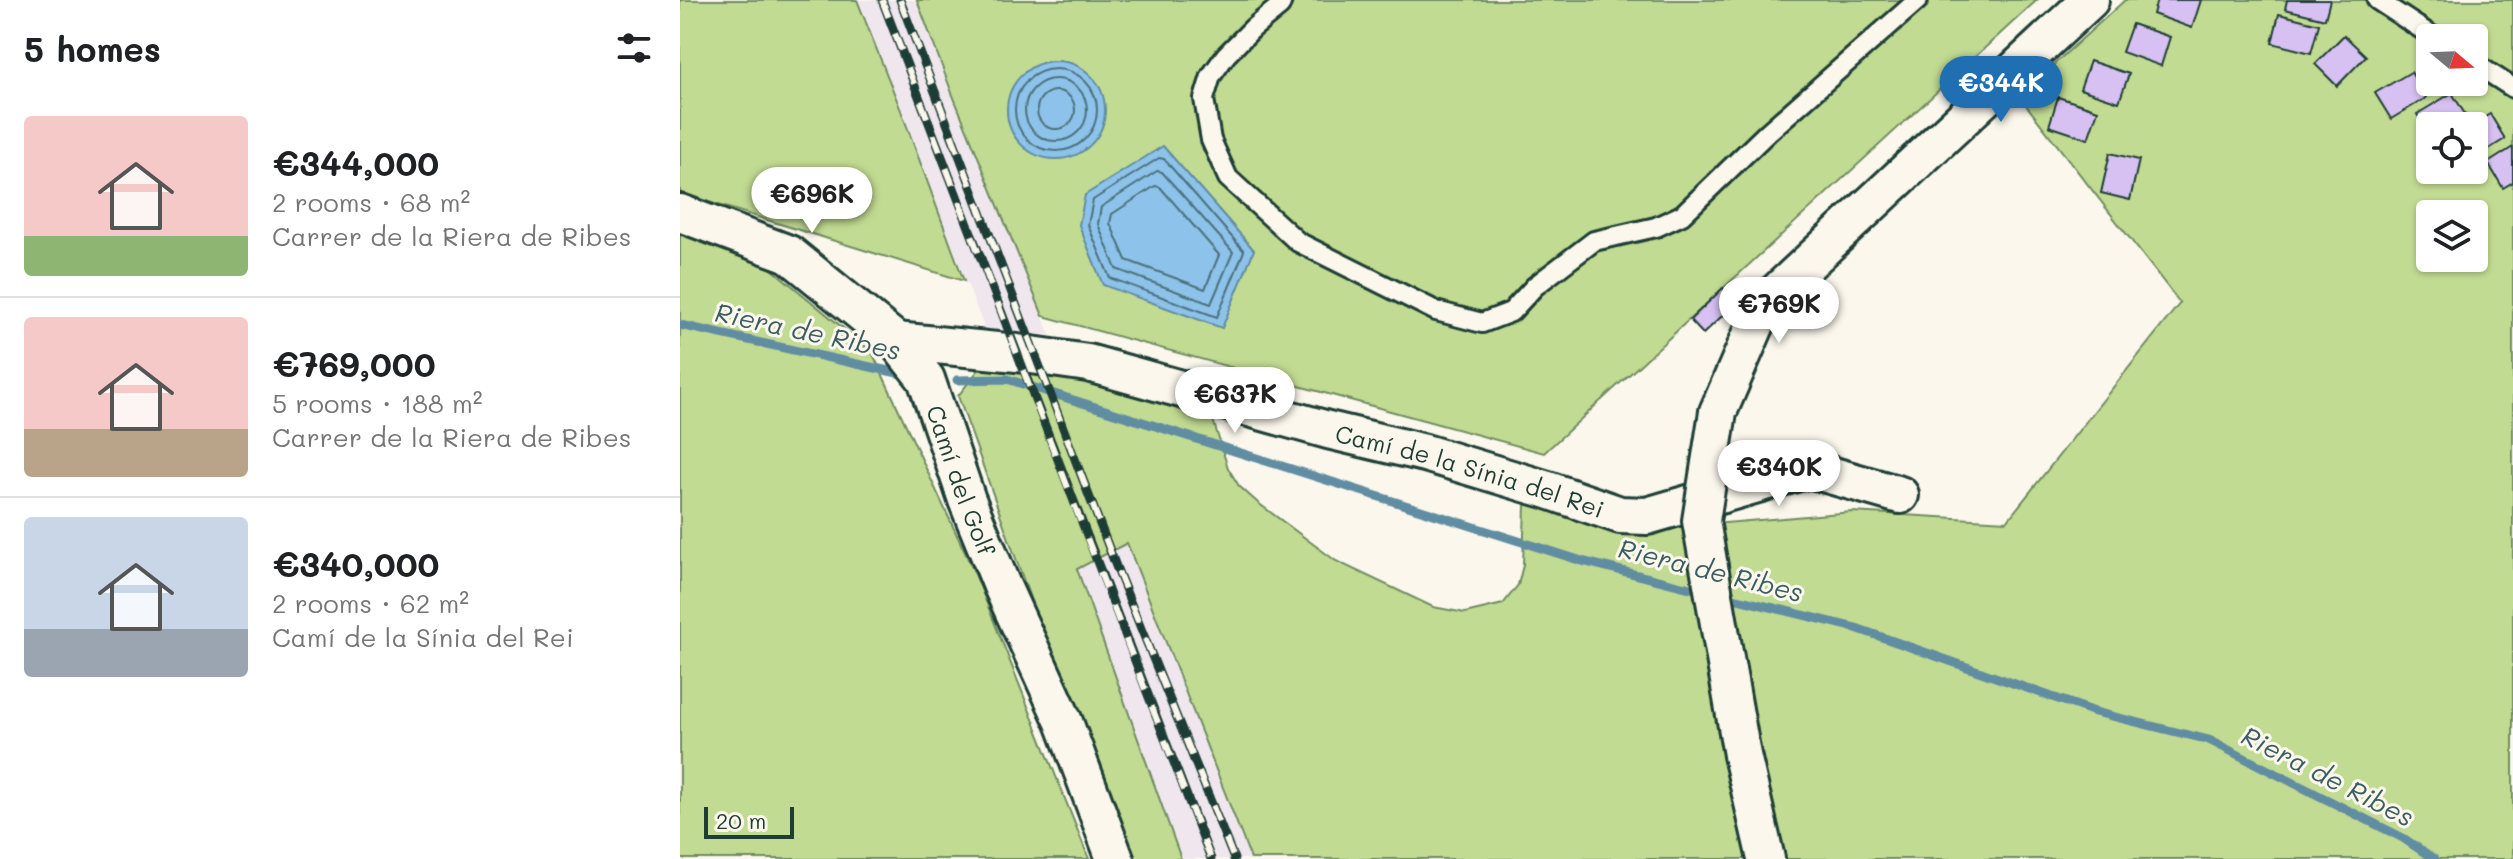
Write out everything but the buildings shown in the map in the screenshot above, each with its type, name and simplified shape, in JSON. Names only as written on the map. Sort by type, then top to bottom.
[{"type":"street","points":[[1766,859],[1742,755],[1701,521],[1718,412],[1765,303],[2090,0]]},
{"type":"street","name":"Camí del Golf","points":[[680,213],[789,254],[896,341],[926,379],[967,500],[1064,722],[1115,859]]},
{"type":"street","name":"Camí de la Sínia del Rei","points":[[896,341],[1088,363],[1328,430],[1425,453],[1620,515],[1647,516],[1809,469],[1900,495]]},
{"type":"lane","points":[[1282,0],[1280,6],[1226,55],[1211,76],[1204,99],[1211,140],[1228,178],[1298,242],[1436,311],[1482,323],[1511,312],[1535,286],[1594,241],[1656,227],[1682,215],[1768,132],[1918,0]]},
{"type":"lane","points":[[2377,0],[2416,26]]},
{"type":"lane","points":[[2488,72],[2513,88]]},
{"type":"shaded area","points":[[857,0],[917,0],[1050,335],[985,330]]},
{"type":"shaded area","points":[[1127,543],[1251,859],[1181,859],[1077,569]]},
{"type":"green space","points":[[680,0],[857,0],[964,281],[680,193]]},
{"type":"green space","points":[[917,0],[2037,0],[1544,453],[1043,316]]},
{"type":"green space","points":[[2125,0],[2513,0],[2513,859],[1251,859],[1127,543],[1077,569],[1181,859],[1123,859],[958,396],[980,368],[1025,360],[1197,407],[1213,420],[1228,468],[1239,486],[1258,503],[1336,561],[1433,607],[1465,613],[1503,604],[1518,585],[1523,565],[1525,505],[1547,495],[1667,528],[1852,512],[2007,521],[2180,303],[2019,96]]},
{"type":"green space","points":[[680,231],[755,255],[872,352],[975,574],[1089,859],[680,859]]},
{"type":"water","points":[[1056,61],[1075,65],[1091,75],[1101,91],[1105,110],[1101,129],[1091,145],[1075,155],[1056,159],[1037,155],[1021,145],[1011,129],[1007,110],[1011,91],[1021,75],[1037,65]]},
{"type":"water","points":[[1163,146],[1254,250],[1222,328],[1103,285],[1079,225],[1085,195]]},
{"type":"waterway","name":"Riera de Ribes","points":[[680,325],[907,375]]},
{"type":"waterway","name":"Riera de Ribes","points":[[957,380],[1007,379],[1582,561],[1706,592]]},
{"type":"waterway","name":"Riera de Ribes","points":[[1721,595],[1856,628],[2095,712],[2209,740],[2403,838],[2434,859]]},
{"type":"railway","points":[[882,0],[1211,859]]},
{"type":"railway","points":[[900,0],[1117,569],[1234,859]]}]
